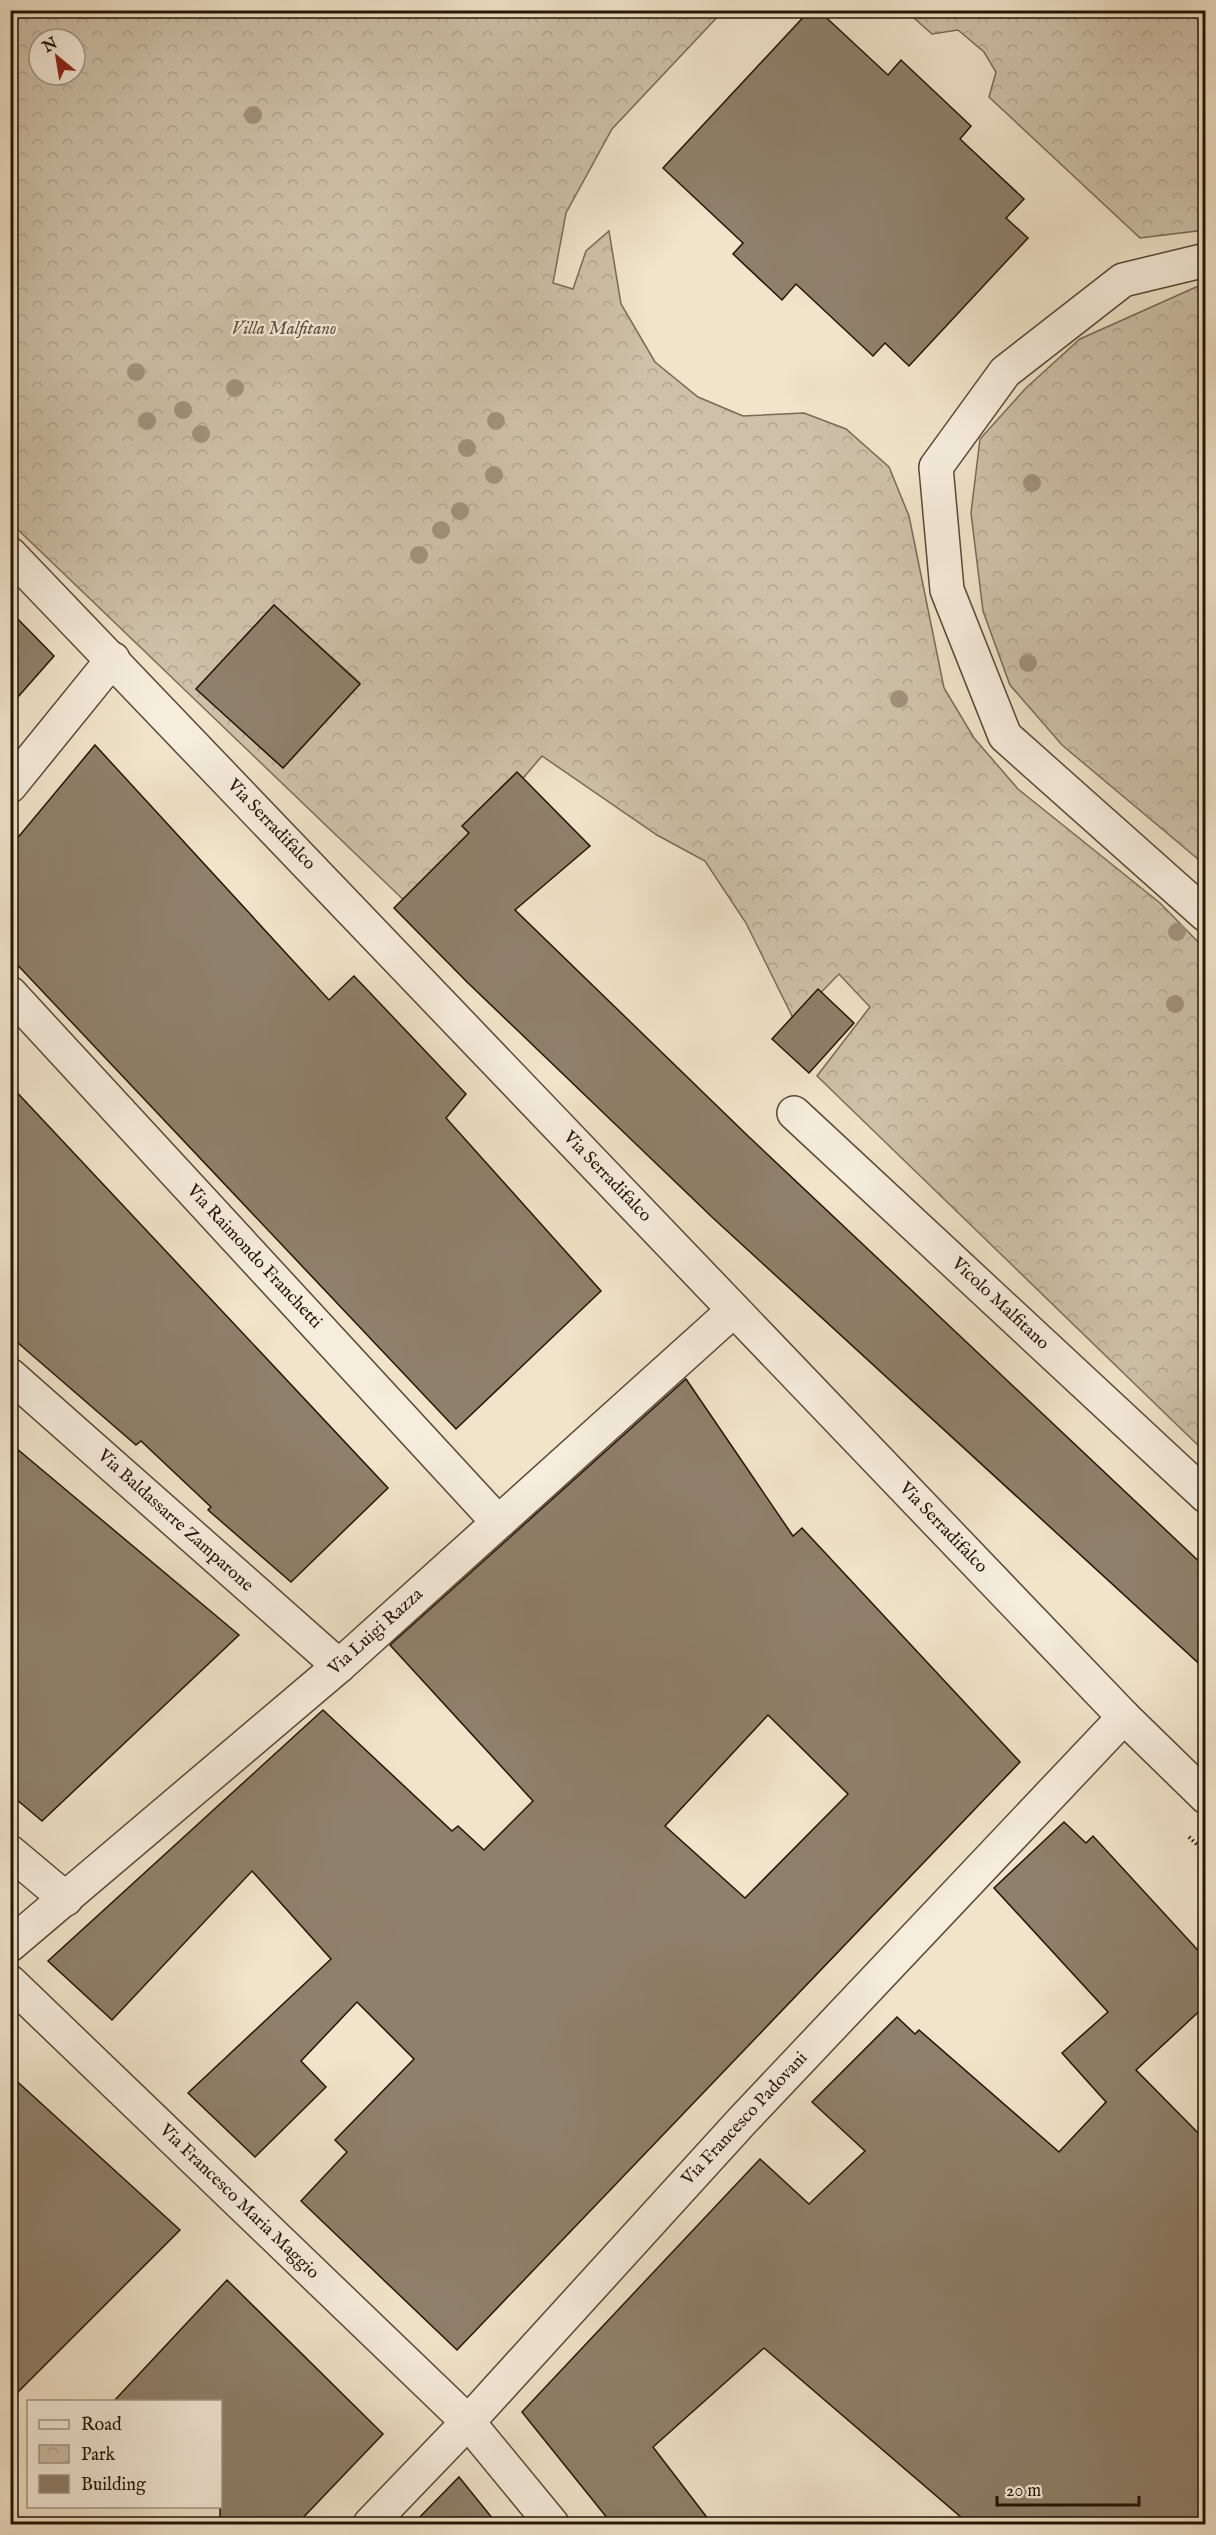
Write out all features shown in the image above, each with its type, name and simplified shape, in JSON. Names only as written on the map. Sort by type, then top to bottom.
[{"type":"street","points":[[1206,260],[1123,280],[1005,372],[936,467],[947,590],[1005,736],[1206,915]]},
{"type":"street","name":"Via Serradifalco","points":[[10,554],[1124,1717],[1206,1797]]},
{"type":"street","points":[[10,786],[113,659]]},
{"type":"street","name":"Via Raimondo Franchetti","points":[[10,993],[498,1522]]},
{"type":"street","name":"Vicolo Malfitano","points":[[794,1113],[1206,1496]]},
{"type":"street","name":"Via Luigi Razza","points":[[10,1945],[339,1666],[734,1310]]},
{"type":"street","name":"Via Baldassarre Zamparone","points":[[10,1375],[339,1666]]},
{"type":"street","name":"Via Francesco Padovani","points":[[370,2524],[468,2422],[742,2121],[1124,1717]]},
{"type":"street","points":[[10,1852],[66,1899]]},
{"type":"street","name":"Via Francesco Maria Maggio","points":[[10,1982],[468,2422],[552,2524]]},
{"type":"green space","name":"Villa Malfitano","points":[[10,11],[723,11],[612,129],[566,213],[553,283],[573,289],[586,251],[609,231],[621,304],[655,362],[698,397],[743,416],[804,413],[846,429],[889,467],[909,516],[944,688],[974,738],[1018,789],[1160,903],[1205,949],[1205,1452],[817,1076],[870,1007],[839,974],[794,1020],[746,923],[705,861],[657,835],[542,756],[412,908],[11,523]],"holes":[[[274,605],[360,683],[283,768],[197,689]]]},
{"type":"green space","points":[[906,11],[1205,11],[1205,230],[1140,238],[989,97],[996,72],[984,52],[958,30],[932,34]]},
{"type":"green space","points":[[1206,283],[1205,865],[1062,745],[1010,685],[983,611],[971,513],[980,439],[1026,388],[1080,339]]},
{"type":"building","points":[[810,10],[818,10],[888,75],[901,60],[971,126],[960,139],[1024,199],[1006,218],[1028,238],[909,366],[885,343],[873,356],[796,284],[782,300],[733,254],[743,243],[663,168]]},
{"type":"building","points":[[274,605],[360,684],[283,768],[196,689]]},
{"type":"building","points":[[10,611],[54,656],[10,706]]},
{"type":"building","points":[[95,745],[329,1000],[354,976],[466,1094],[446,1118],[601,1291],[456,1429],[10,957],[10,847]]},
{"type":"building","points":[[517,772],[590,846],[515,910],[748,1136],[1206,1568],[1206,1670],[713,1218],[467,982],[394,908],[469,833],[462,826]]},
{"type":"building","points":[[818,989],[854,1023],[809,1073],[772,1039]]},
{"type":"building","points":[[10,1085],[388,1488],[291,1582],[208,1510],[211,1507],[141,1441],[136,1445],[10,1336]]},
{"type":"building","points":[[686,1379],[793,1536],[802,1528],[1020,1762],[457,2350],[301,2201],[347,2152],[335,2140],[414,2059],[357,2002],[301,2061],[326,2087],[255,2157],[188,2093],[331,1959],[252,1871],[112,2020],[48,1961],[323,1710],[452,1831],[458,1826],[484,1850],[533,1801],[390,1645]],"holes":[[[768,1715],[848,1794],[745,1898],[665,1826]]]},
{"type":"building","points":[[10,1443],[239,1635],[42,1821],[10,1794]]},
{"type":"building","points":[[1064,1822],[1086,1843],[1093,1836],[1206,1959],[1206,2005],[1136,2070],[1206,2141],[1206,2524],[969,2524],[764,2348],[653,2447],[712,2524],[612,2524],[522,2412],[760,2159],[809,2204],[865,2151],[812,2102],[897,2017],[915,2034],[919,2030],[1059,2152],[1106,2102],[1062,2053],[1108,2012],[994,1888]]},
{"type":"building","points":[[10,2075],[180,2230],[10,2400]]},
{"type":"building","points":[[227,2280],[383,2434],[297,2524],[220,2524],[222,2400],[115,2400]]},
{"type":"building","points":[[459,2477],[497,2524],[413,2524]]}]
